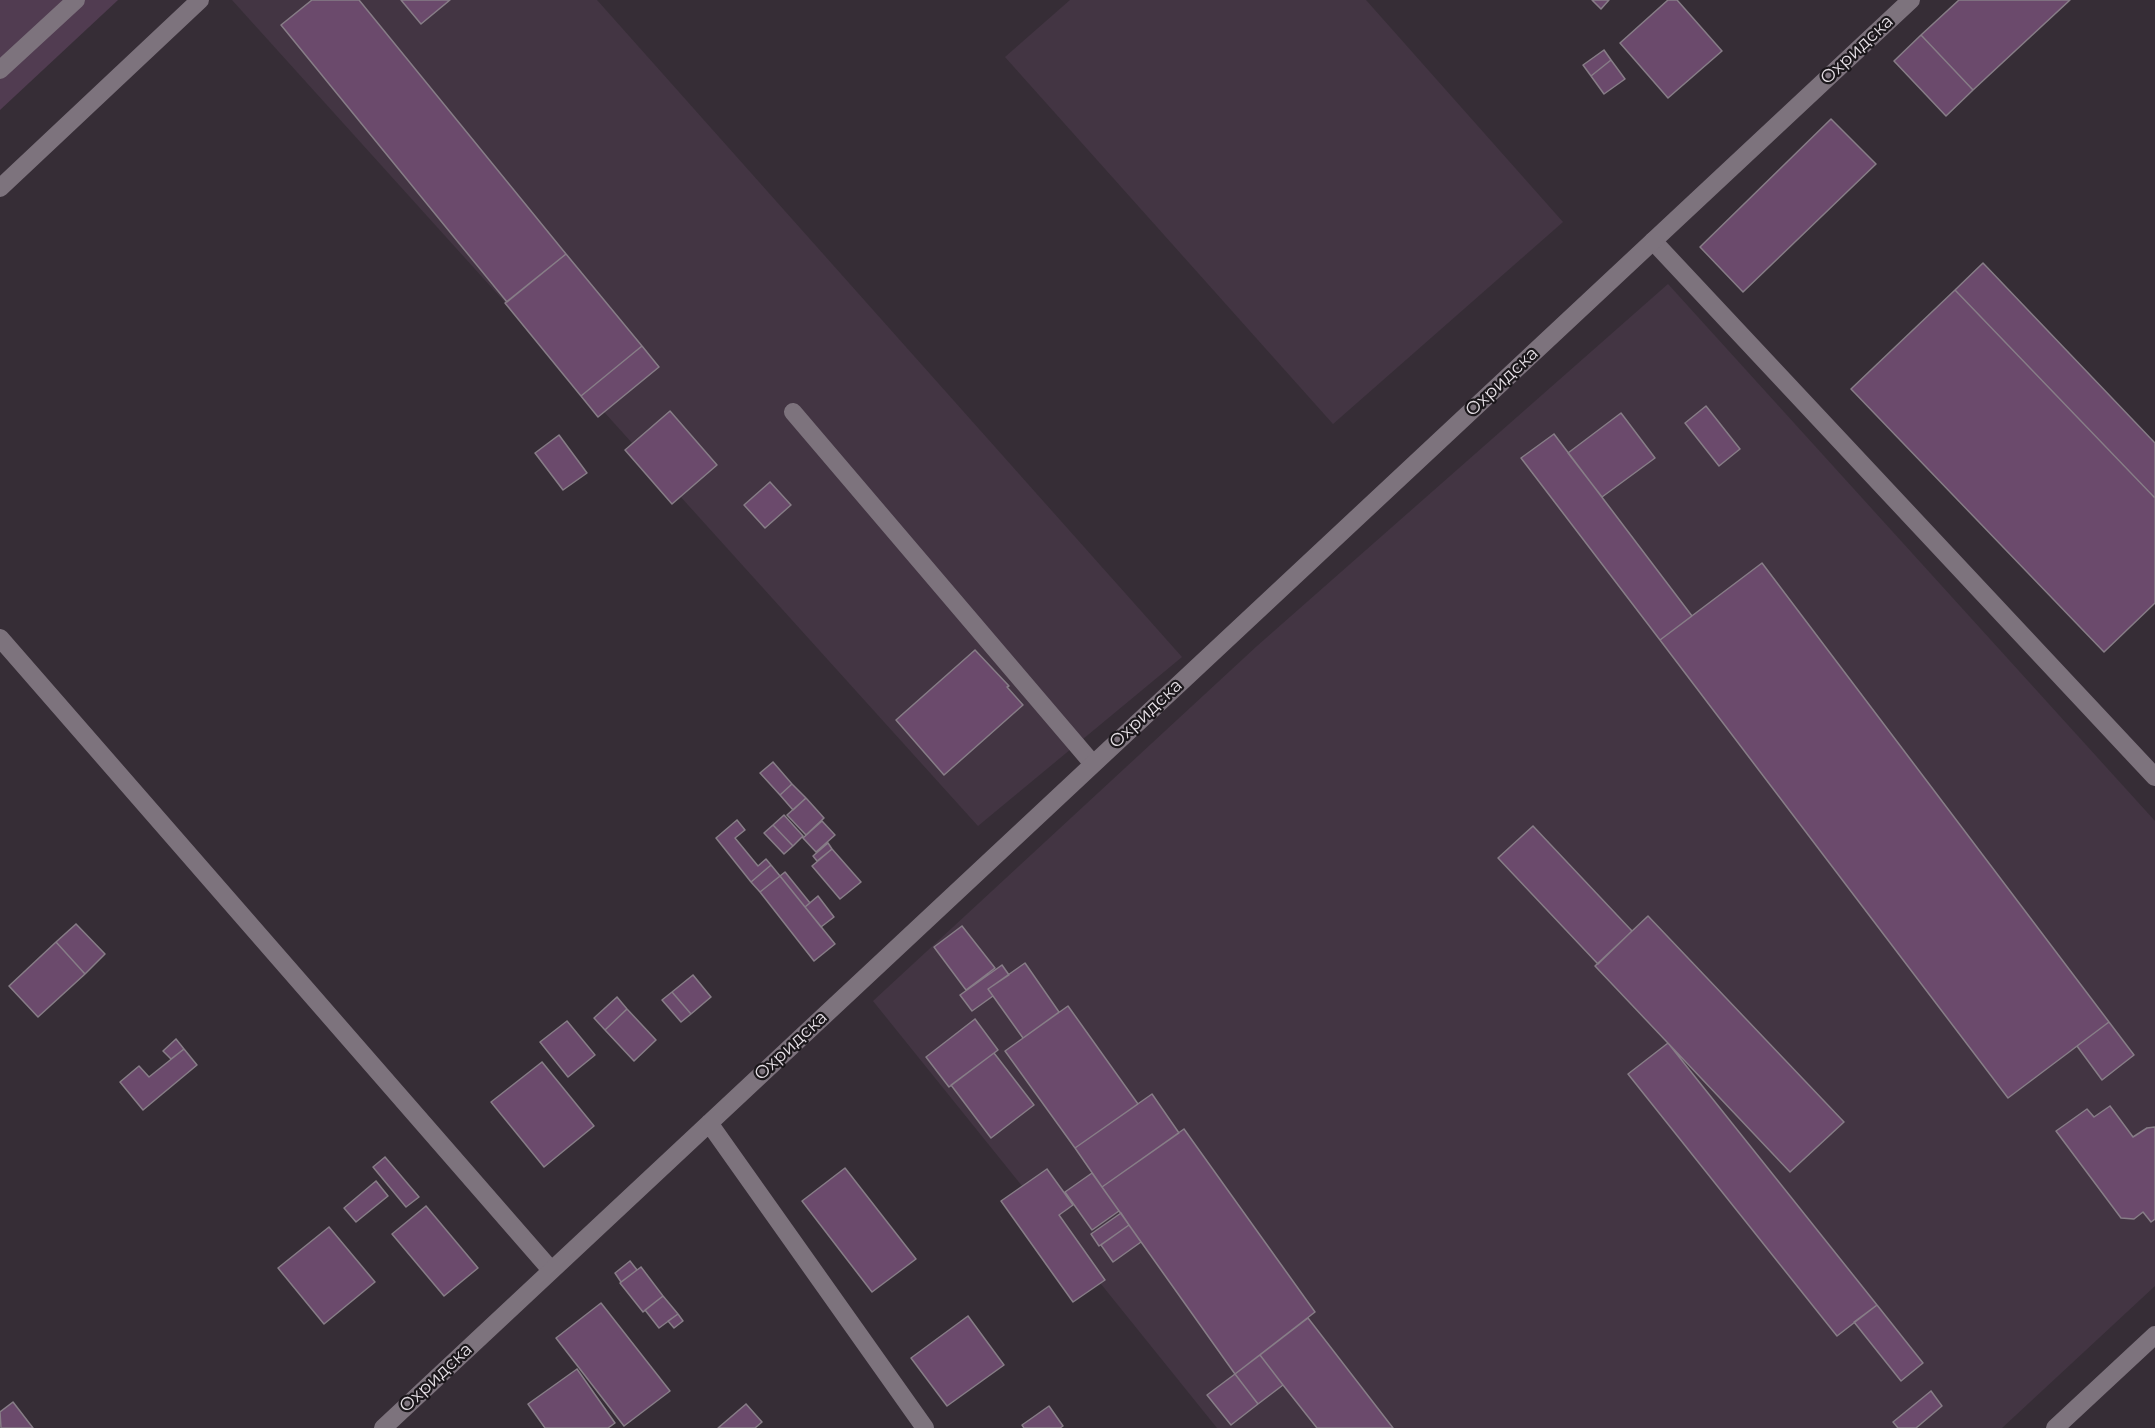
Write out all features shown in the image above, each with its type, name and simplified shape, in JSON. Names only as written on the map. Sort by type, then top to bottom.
[{"type":"street","points":[[0,70],[76,0]]},
{"type":"street","points":[[0,188],[200,0]]},
{"type":"street","name":"Охридска","points":[[383,1428],[1911,0]]},
{"type":"street","points":[[1653,241],[2155,777]]},
{"type":"street","points":[[793,412],[1093,764]]},
{"type":"street","points":[[0,638],[551,1270]]},
{"type":"street","points":[[709,1123],[925,1428]]},
{"type":"street","points":[[2055,1428],[2155,1335]]},
{"type":"shaded area","points":[[0,0],[118,0],[0,110]]},
{"type":"shaded area","points":[[232,0],[597,0],[1182,657],[978,826]]},
{"type":"shaded area","points":[[1070,0],[1366,0],[1563,222],[1333,424],[1005,57]]},
{"type":"shaded area","points":[[1668,284],[2155,821],[2155,1286],[2002,1428],[1217,1428],[873,1001],[1257,646]]},
{"type":"building","points":[[312,0],[359,0],[566,254],[507,302],[281,25]]},
{"type":"building","points":[[401,0],[450,0],[421,24]]},
{"type":"building","points":[[1592,0],[1609,0],[1601,9]]},
{"type":"building","points":[[1668,0],[1677,0],[1722,51],[1668,98],[1620,43]]},
{"type":"building","points":[[1959,0],[2070,0],[1973,90],[1921,35]]},
{"type":"building","points":[[1921,35],[1973,90],[1946,116],[1894,61]]},
{"type":"building","points":[[1604,50],[1611,60],[1591,76],[1583,65]]},
{"type":"building","points":[[1611,60],[1625,79],[1604,94],[1591,76]]},
{"type":"building","points":[[1831,119],[1876,164],[1743,292],[1700,247]]},
{"type":"building","points":[[566,254],[642,346],[581,396],[505,303]]},
{"type":"building","points":[[1983,263],[2155,443],[2155,498],[1955,290]]},
{"type":"building","points":[[1955,290],[2155,498],[2155,603],[2104,652],[1851,389]]},
{"type":"building","points":[[642,346],[659,367],[598,417],[581,396]]},
{"type":"building","points":[[1706,406],[1740,449],[1719,466],[1685,423]]},
{"type":"building","points":[[670,411],[717,465],[672,504],[625,450]]},
{"type":"building","points":[[1621,413],[1655,458],[1602,497],[1568,453]]},
{"type":"building","points":[[1554,434],[1692,616],[1660,640],[1521,458]]},
{"type":"building","points":[[559,435],[587,473],[563,490],[535,453]]},
{"type":"building","points":[[770,482],[791,505],[765,528],[744,505]]},
{"type":"building","points":[[1762,563],[2109,1022],[2008,1098],[1660,640]]},
{"type":"building","points":[[975,650],[1009,686],[1007,687],[1023,705],[944,775],[896,720]]},
{"type":"building","points":[[773,762],[792,784],[780,795],[760,773]]},
{"type":"building","points":[[792,784],[806,798],[793,810],[780,795]]},
{"type":"building","points":[[806,798],[824,818],[806,835],[787,815]]},
{"type":"building","points":[[784,815],[803,836],[793,846],[773,825]]},
{"type":"building","points":[[737,820],[745,830],[735,838],[758,866],[766,859],[771,865],[751,882],[716,838]]},
{"type":"building","points":[[822,821],[835,835],[816,852],[803,838]]},
{"type":"building","points":[[773,825],[793,846],[784,854],[764,833]]},
{"type":"building","points":[[1533,826],[1632,931],[1598,964],[1498,858]]},
{"type":"building","points":[[828,843],[832,849],[817,861],[813,856]]},
{"type":"building","points":[[832,849],[861,882],[840,899],[812,866]]},
{"type":"building","points":[[771,865],[780,876],[760,892],[751,882]]},
{"type":"building","points":[[785,872],[810,903],[805,907],[780,876]]},
{"type":"building","points":[[780,876],[835,944],[814,961],[760,892]]},
{"type":"building","points":[[818,896],[834,917],[821,927],[805,907]]},
{"type":"building","points":[[1648,916],[1844,1122],[1790,1172],[1595,966]]},
{"type":"building","points":[[76,924],[105,954],[85,974],[56,942]]},
{"type":"building","points":[[962,926],[995,968],[966,990],[934,947]]},
{"type":"building","points":[[56,942],[85,974],[38,1017],[9,986]]},
{"type":"building","points":[[1025,963],[1059,1012],[1023,1038],[988,989]]},
{"type":"building","points":[[1002,965],[1009,975],[988,989],[993,996],[972,1011],[960,995]]},
{"type":"building","points":[[693,975],[711,997],[691,1014],[672,992]]},
{"type":"building","points":[[672,992],[691,1014],[681,1022],[662,1000]]},
{"type":"building","points":[[617,997],[627,1009],[605,1030],[594,1018]]},
{"type":"building","points":[[1068,1006],[1138,1104],[1075,1148],[1005,1051]]},
{"type":"building","points":[[627,1009],[656,1040],[634,1061],[605,1030]]},
{"type":"building","points":[[975,1019],[998,1050],[949,1087],[926,1057]]},
{"type":"building","points":[[567,1021],[595,1055],[568,1077],[540,1042]]},
{"type":"building","points":[[2109,1022],[2134,1055],[2102,1080],[2077,1046]]},
{"type":"building","points":[[176,1039],[184,1049],[171,1059],[163,1051]]},
{"type":"building","points":[[1668,1043],[1877,1305],[1837,1336],[1628,1074]]},
{"type":"building","points":[[184,1049],[197,1065],[143,1110],[120,1082],[139,1066],[149,1077]]},
{"type":"building","points":[[994,1053],[1034,1105],[991,1138],[951,1085]]},
{"type":"building","points":[[542,1062],[594,1126],[544,1167],[491,1102]]},
{"type":"building","points":[[1152,1094],[1179,1133],[1102,1187],[1075,1148]]},
{"type":"building","points":[[2110,1106],[2133,1137],[2147,1128],[2155,1127],[2155,1219],[2151,1222],[2143,1212],[2134,1219],[2121,1218],[2056,1131],[2087,1109],[2094,1117]]},
{"type":"building","points":[[1184,1129],[1315,1312],[1235,1374],[1102,1187]]},
{"type":"building","points":[[385,1157],[419,1197],[406,1207],[373,1167]]},
{"type":"building","points":[[845,1168],[916,1259],[872,1292],[802,1201]]},
{"type":"building","points":[[1047,1169],[1073,1205],[1059,1215],[1105,1280],[1073,1302],[1001,1201]]},
{"type":"building","points":[[1092,1173],[1119,1211],[1092,1230],[1065,1192]]},
{"type":"building","points":[[376,1181],[388,1196],[356,1222],[344,1208]]},
{"type":"building","points":[[426,1206],[478,1268],[444,1296],[392,1234]]},
{"type":"building","points":[[1121,1213],[1129,1225],[1099,1246],[1091,1234]]},
{"type":"building","points":[[1129,1225],[1141,1242],[1113,1262],[1101,1245]]},
{"type":"building","points":[[329,1227],[375,1282],[324,1324],[278,1268]]},
{"type":"building","points":[[630,1261],[637,1270],[621,1282],[615,1273]]},
{"type":"building","points":[[641,1267],[663,1296],[643,1312],[620,1283]]},
{"type":"building","points":[[663,1296],[678,1314],[659,1328],[645,1310]]},
{"type":"building","points":[[601,1303],[670,1391],[624,1426],[556,1338]]},
{"type":"building","points":[[1877,1305],[1923,1363],[1901,1381],[1854,1322]]},
{"type":"building","points":[[678,1314],[683,1321],[674,1328],[668,1321]]},
{"type":"building","points":[[968,1316],[1004,1365],[947,1406],[911,1358]]},
{"type":"building","points":[[1308,1318],[1393,1428],[1317,1428],[1283,1385],[1260,1355]]},
{"type":"building","points":[[1260,1355],[1283,1385],[1258,1404],[1235,1374]]},
{"type":"building","points":[[577,1369],[615,1423],[608,1428],[545,1428],[528,1404]]},
{"type":"building","points":[[1235,1374],[1258,1404],[1231,1425],[1207,1395]]},
{"type":"building","points":[[1931,1391],[1942,1406],[1916,1428],[1898,1428],[1893,1422]]},
{"type":"building","points":[[13,1402],[33,1428],[1,1428],[0,1412]]},
{"type":"building","points":[[746,1404],[762,1422],[755,1428],[718,1428]]},
{"type":"building","points":[[1049,1406],[1063,1426],[1060,1428],[1024,1428],[1022,1425]]}]
